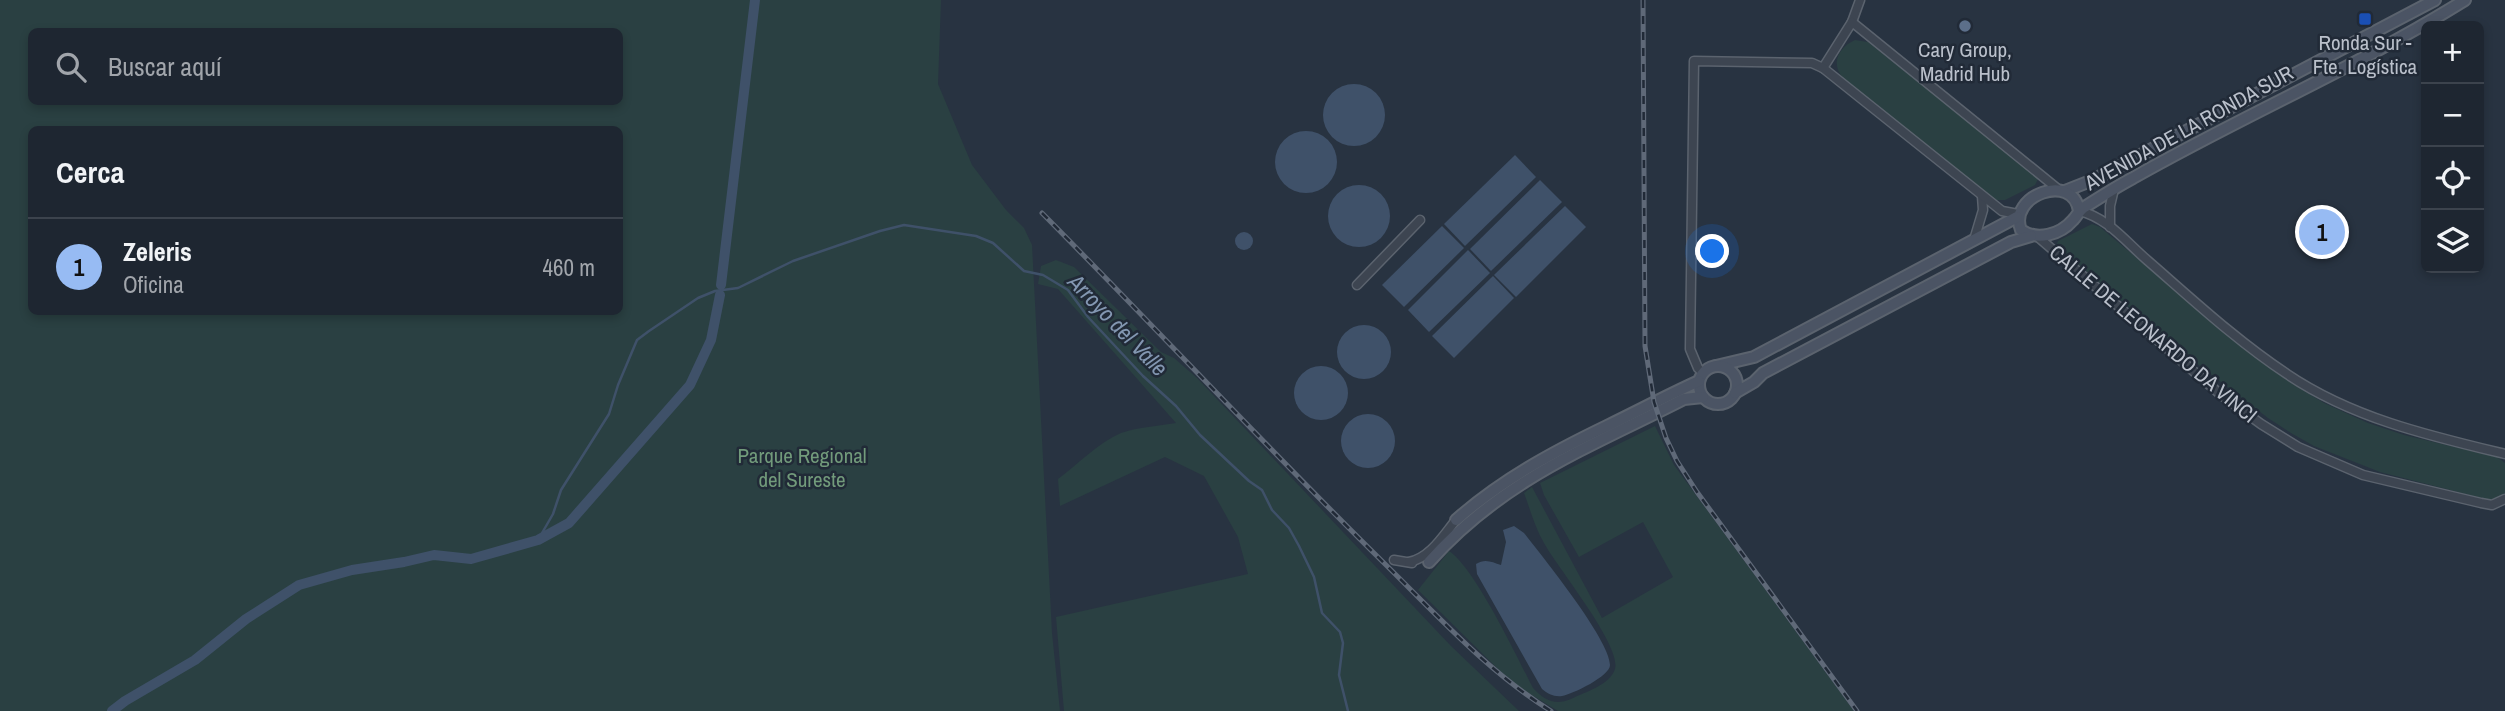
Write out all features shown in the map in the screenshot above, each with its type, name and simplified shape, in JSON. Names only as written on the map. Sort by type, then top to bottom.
[{"type":"main road","name":"AVENIDA DE LA RONDA SUR","points":[[2061,190],[2093,180],[2435,0]]},
{"type":"main road","name":"AVENIDA DE LA RONDA SUR","points":[[2079,211],[2465,0]]},
{"type":"main road","points":[[1429,562],[1466,523],[1530,477],[1684,399],[1703,397],[1713,403],[1723,404],[1763,373],[1855,323],[2011,242],[2050,234],[2072,222],[2079,211],[2078,202],[2072,195],[2061,190],[2030,199],[2018,215],[1975,240],[1754,357],[1716,366],[1701,377],[1566,446],[1525,469],[1473,504],[1456,520]]},
{"type":"main road","points":[[2018,215],[2021,230],[2035,236]]},
{"type":"main road","points":[[1716,366],[1732,372],[1737,382],[1735,393]]},
{"type":"main road","points":[[1701,377],[1703,397]]},
{"type":"street","points":[[1823,68],[1852,22],[1860,0]]},
{"type":"street","points":[[1852,22],[2061,190]]},
{"type":"street","points":[[1701,377],[1690,349],[1693,61],[1812,63],[1823,68],[1982,196],[2003,211],[2018,215]]},
{"type":"street","points":[[2110,227],[2110,205],[2114,190]]},
{"type":"street","points":[[1975,240],[1983,210],[1982,196]]},
{"type":"street","points":[[2079,211],[2092,214],[2110,227],[2241,339],[2286,373],[2326,398],[2409,429],[2505,454]]},
{"type":"street","points":[[1357,285],[1420,220]]},
{"type":"street","name":"CALLE DE LEONARDO DA VINCI","points":[[2035,236],[2220,394],[2298,447],[2363,475],[2492,505],[2505,499]]},
{"type":"street","points":[[1409,562],[1419,560],[1427,554],[1456,520]]},
{"type":"street","points":[[1394,561],[1421,565],[1429,562]]},
{"type":"green space","name":"Parque Regional del Sureste","points":[[0,0],[941,0],[938,84],[972,165],[1006,210],[1024,228],[1032,245],[1052,633],[1060,711],[0,711]]},
{"type":"green space","points":[[1855,40],[1868,42],[2036,176],[2038,179],[2035,185],[2005,200],[1995,200],[1843,78],[1837,67],[1838,56]]},
{"type":"green space","points":[[2092,224],[2100,227],[2233,339],[2291,383],[2324,403],[2368,423],[2404,435],[2497,457],[2505,463],[2505,493],[2497,499],[2489,500],[2380,472],[2314,446],[2291,433],[2191,359],[2056,246],[2058,241]]},
{"type":"green space","points":[[1056,260],[1074,267],[1161,352],[1174,358],[1197,378],[1451,646],[1519,711],[1064,711],[1056,617],[1248,574],[1238,537],[1204,476],[1165,457],[1060,506],[1058,479],[1096,448],[1121,433],[1176,423],[1058,289],[1038,284],[1041,266]]},
{"type":"green space","points":[[1655,426],[1674,465],[1854,711],[1558,711],[1522,689],[1500,671],[1418,590],[1449,551],[1471,575],[1483,594],[1537,692],[1550,701],[1560,702],[1603,684],[1615,669],[1609,643],[1544,543],[1524,493],[1532,487],[1602,618],[1673,577],[1643,522],[1579,557],[1540,483]]},
{"type":"water","points":[[1348,84],[1360,84],[1376,93],[1383,103],[1383,127],[1376,137],[1360,146],[1348,146],[1337,141],[1328,132],[1323,121],[1323,109],[1328,98],[1337,89]]},
{"type":"water","points":[[1300,131],[1312,131],[1328,140],[1335,150],[1335,174],[1328,184],[1312,193],[1300,193],[1289,188],[1280,179],[1275,168],[1275,156],[1280,145],[1289,136]]},
{"type":"water","points":[[1515,155],[1536,177],[1465,246],[1444,224]]},
{"type":"water","points":[[1540,180],[1562,202],[1491,271],[1470,249]]},
{"type":"water","points":[[1353,185],[1365,185],[1381,194],[1388,204],[1388,228],[1381,238],[1365,247],[1353,247],[1342,242],[1333,233],[1328,222],[1328,210],[1333,199],[1342,190]]},
{"type":"water","points":[[1565,206],[1586,227],[1516,297],[1494,275]]},
{"type":"water","points":[[1442,226],[1464,248],[1404,307],[1382,285]]},
{"type":"water","points":[[1244,232],[1250,235],[1253,241],[1250,247],[1244,250],[1238,247],[1235,241],[1238,235]]},
{"type":"water","points":[[1468,250],[1490,273],[1429,332],[1408,310]]},
{"type":"water","points":[[1493,276],[1514,298],[1454,358],[1432,336]]},
{"type":"water","points":[[1364,325],[1383,333],[1391,352],[1383,371],[1364,379],[1345,371],[1337,352],[1345,333]]},
{"type":"water","points":[[1321,366],[1340,374],[1348,393],[1340,412],[1321,420],[1302,412],[1294,393],[1302,374]]},
{"type":"water","points":[[1368,414],[1387,422],[1395,441],[1387,460],[1368,468],[1349,460],[1341,441],[1349,422]]},
{"type":"water","points":[[1514,526],[1524,533],[1574,598],[1607,653],[1610,665],[1604,674],[1567,695],[1554,696],[1542,689],[1477,574],[1476,564],[1479,562],[1488,561],[1501,565],[1506,542],[1503,530]]},
{"type":"waterway","points":[[721,285],[755,0]]},
{"type":"waterway","name":"Arroyo del Valle","points":[[538,540],[553,514],[561,490],[609,414],[637,340],[649,331],[698,298],[715,291],[738,288],[793,261],[880,231],[904,225],[976,236],[993,243],[1024,271],[1043,275],[1068,290],[1088,317],[1143,376],[1176,406],[1200,435],[1262,490],[1272,510],[1289,528],[1299,546],[1314,577],[1322,613],[1340,632],[1343,643],[1339,675],[1348,711]]},
{"type":"waterway","points":[[112,711],[195,660],[246,619],[299,585],[352,570],[434,555],[471,559],[538,540],[569,523],[690,385],[711,340],[720,295]]},
{"type":"railway","points":[[1643,0],[1645,346],[1654,402],[1666,438],[1697,492],[1857,711]]},
{"type":"railway","points":[[1042,213],[1444,623],[1484,661],[1551,711]]},
{"type":"place","name":"Ronda Sur - Fte. Logística","points":[[2365,19]]},
{"type":"place","name":"Cary Group, Madrid Hub","points":[[1965,26]]},
{"type":"place","name":"Zeleris","points":[[2322,232]]}]
